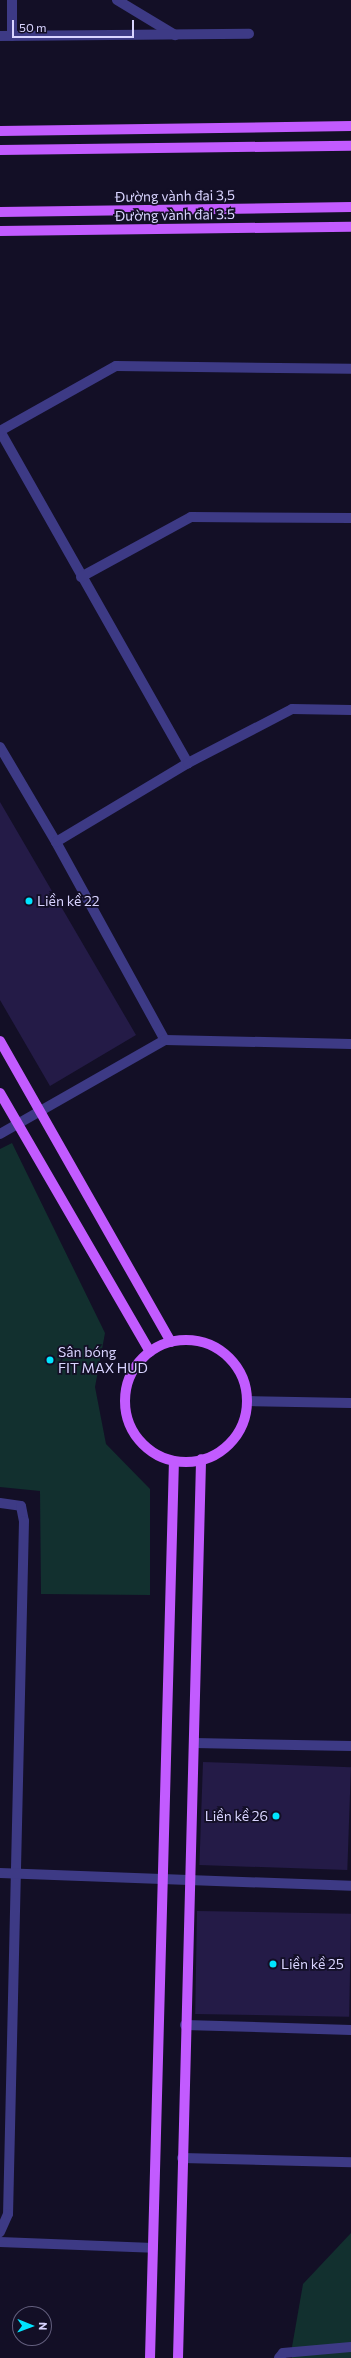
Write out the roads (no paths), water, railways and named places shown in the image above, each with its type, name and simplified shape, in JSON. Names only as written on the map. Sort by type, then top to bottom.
[{"type":"main road","points":[[0,130],[351,126]]},
{"type":"main road","points":[[0,150],[351,146]]},
{"type":"main road","name":"Đường vành đai 3,5","points":[[0,212],[351,207]]},
{"type":"main road","name":"Đường vành đai 3.5","points":[[0,231],[351,227]]},
{"type":"main road","points":[[0,1041],[171,1342]]},
{"type":"main road","points":[[0,1093],[150,1352]]},
{"type":"main road","points":[[186,1340],[205,1343],[222,1351],[236,1365],[244,1382],[247,1401],[244,1419],[236,1435],[224,1448],[209,1458],[192,1462],[174,1461],[157,1455],[143,1444],[132,1430],[127,1413],[126,1395],[129,1379],[138,1364],[150,1352],[171,1342],[186,1340]]},
{"type":"main road","points":[[178,2358],[185,2025],[201,1459]]},
{"type":"main road","points":[[150,2358],[174,1461]]},
{"type":"street","points":[[12,0],[12,36]]},
{"type":"street","points":[[117,0],[175,35]]},
{"type":"street","points":[[0,36],[249,34]]},
{"type":"street","points":[[188,763],[0,431],[116,366],[351,369]]},
{"type":"street","points":[[81,576],[191,518],[351,518]]},
{"type":"street","points":[[56,842],[188,763],[292,709],[351,710]]},
{"type":"street","points":[[0,747],[56,842],[165,1040]]},
{"type":"street","points":[[0,1134],[165,1040],[351,1044]]},
{"type":"street","points":[[247,1401],[351,1403]]},
{"type":"street","points":[[0,1503],[21,1506],[24,1521],[8,2214],[0,2232]]},
{"type":"street","points":[[194,1743],[351,1746]]},
{"type":"street","points":[[0,1873],[351,1886]]},
{"type":"street","points":[[185,2025],[351,2030]]},
{"type":"street","points":[[182,2158],[351,2162]]},
{"type":"street","points":[[0,2242],[153,2248]]},
{"type":"street","points":[[279,2358],[283,2353],[351,2347]]},
{"type":"place","name":"Liền kề 22","points":[[29,901]]},
{"type":"place","name":"Sân bóng FIT MAX HUD","points":[[50,1360]]},
{"type":"place","name":"Liền kề 26","points":[[276,1816]]},
{"type":"place","name":"Liền kề 25","points":[[273,1964]]}]
